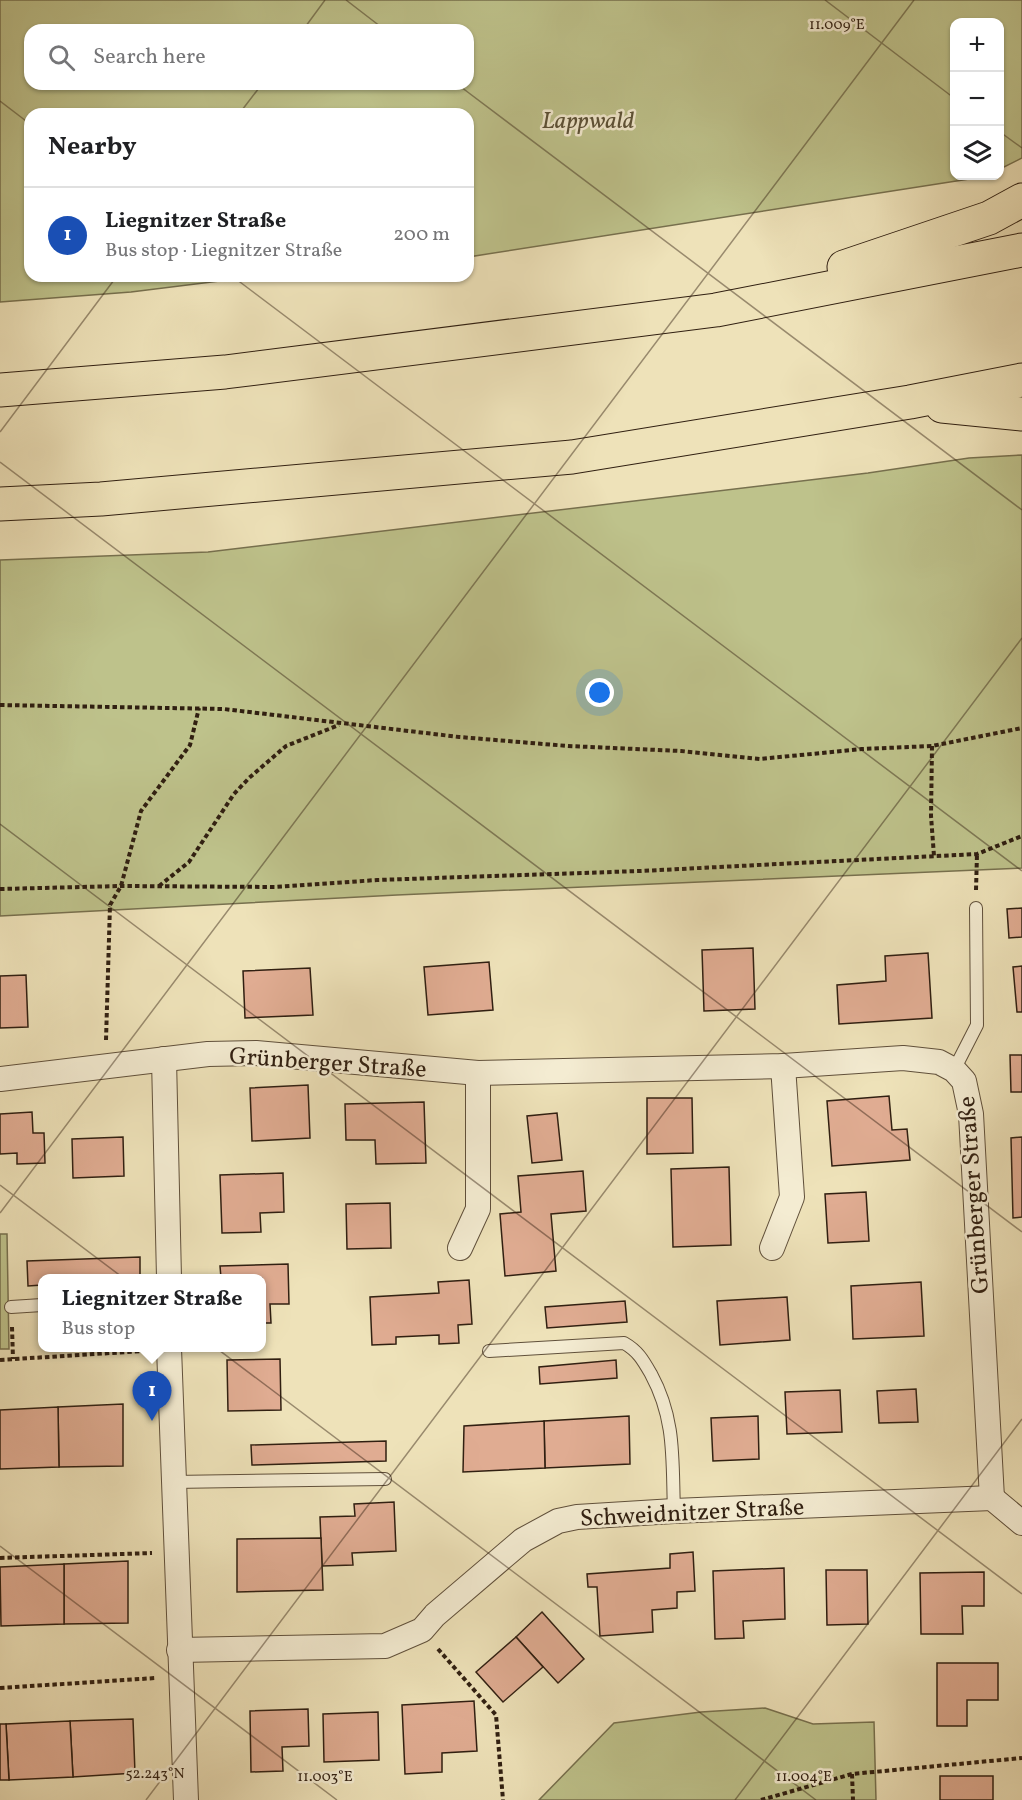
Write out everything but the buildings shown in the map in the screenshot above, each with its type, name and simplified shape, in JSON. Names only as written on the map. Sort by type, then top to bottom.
[{"type":"highway","points":[[716,310],[989,218],[1022,200]]},
{"type":"highway","points":[[0,390],[225,372],[716,310],[1022,250]]},
{"type":"highway","points":[[0,504],[101,499],[572,457],[910,402],[1022,380]]},
{"type":"highway","points":[[910,402],[1022,414]]},
{"type":"street","name":"Grünberger Straße","points":[[0,1079],[106,1068],[164,1059],[256,1053],[478,1073],[783,1066],[903,1058],[939,1062],[954,1070],[964,1081],[971,1114],[992,1498]]},
{"type":"street","points":[[164,1059],[169,1274]]},
{"type":"street","points":[[772,1248],[792,1197],[783,1066]]},
{"type":"street","points":[[460,1248],[478,1209],[478,1073]]},
{"type":"street","points":[[169,1352],[172,1482],[186,1800]]},
{"type":"street","points":[[992,1498],[1022,1523]]},
{"type":"street","name":"Schweidnitzer Straße","points":[[179,1650],[385,1646],[422,1630],[523,1540],[542,1529],[577,1517],[992,1498]]},
{"type":"lane","points":[[954,1070],[977,1025],[976,908]]},
{"type":"lane","points":[[11,1307],[38,1305]]},
{"type":"lane","points":[[489,1352],[624,1343],[637,1351],[658,1388],[672,1430],[674,1511]]},
{"type":"lane","points":[[172,1482],[385,1479]]},
{"type":"path","points":[[0,705],[224,709],[339,724],[568,746],[681,751],[760,759],[862,749],[932,746],[1022,728]]},
{"type":"path","points":[[106,1068],[110,905],[121,886],[141,811],[190,745],[199,708]]},
{"type":"path","points":[[158,886],[189,862],[234,794],[249,778],[286,746],[339,724]]},
{"type":"path","points":[[932,746],[931,816],[934,856]]},
{"type":"path","points":[[0,889],[121,886],[275,887],[377,880],[976,854],[1022,836]]},
{"type":"path","points":[[976,854],[976,908]]},
{"type":"path","points":[[11,1307],[13,1359]]},
{"type":"path","points":[[0,1360],[112,1352]]},
{"type":"path","points":[[0,1558],[175,1552]]},
{"type":"path","points":[[422,1630],[496,1715],[503,1800]]},
{"type":"path","points":[[0,1688],[181,1676]]},
{"type":"path","points":[[761,1800],[852,1774],[1022,1758]]},
{"type":"path","points":[[852,1774],[853,1800]]},
{"type":"green space","name":"Lappwald","points":[[0,0],[1022,0],[1022,158],[1004,167],[1004,18],[950,18],[950,180],[963,180],[474,256],[474,108],[24,108],[24,282],[212,282],[131,292],[0,302]]},
{"type":"green space","points":[[1022,455],[1022,868],[397,895],[0,916],[0,560],[208,552],[868,473],[969,458]]},
{"type":"green space","points":[[0,1234],[7,1234],[9,1349],[0,1349]]},
{"type":"green space","points":[[765,1708],[813,1724],[874,1722],[876,1800],[539,1800],[614,1723],[701,1712]]},
{"type":"place","name":"Liegnitzer Straße","points":[[152,1421]]}]
